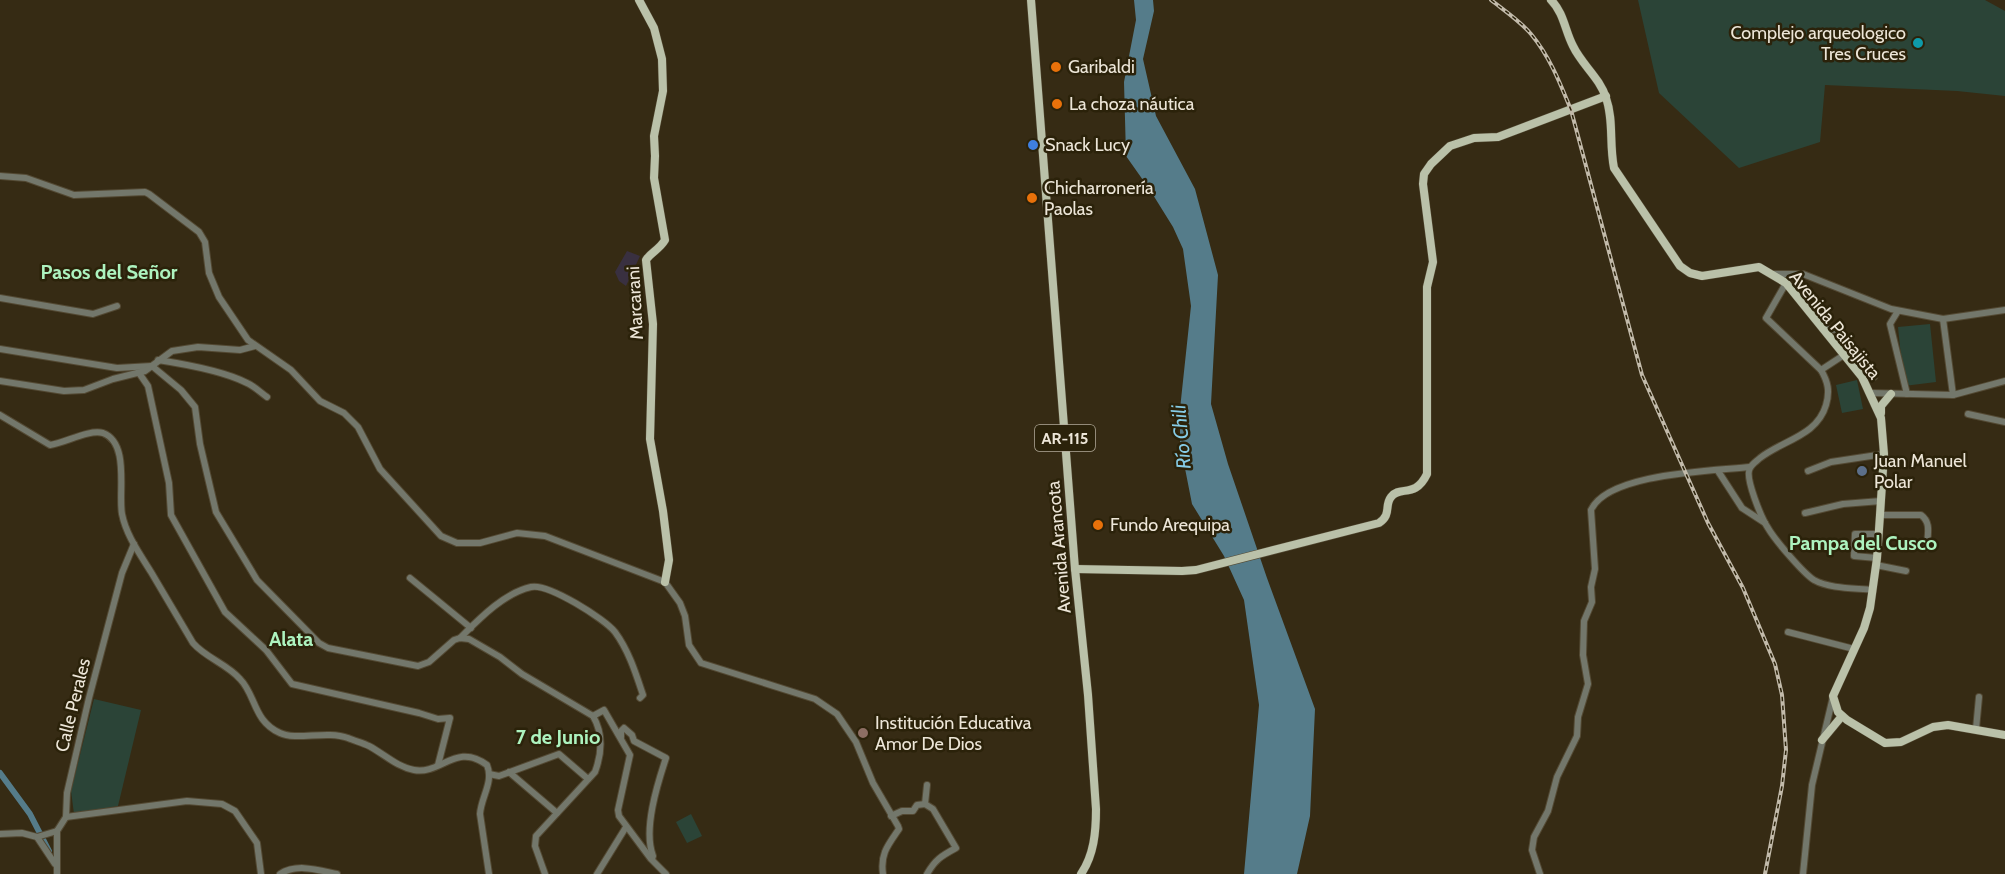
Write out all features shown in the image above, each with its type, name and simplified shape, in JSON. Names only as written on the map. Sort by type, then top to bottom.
[{"type":"main road","name":"Marcarani","points":[[639,0],[654,28],[663,59],[663,91],[654,136],[654,178],[665,240],[659,249],[649,255],[646,260],[652,324],[650,439],[669,560],[665,582]]},
{"type":"main road","name":"Avenida Arancota","points":[[1031,0],[1096,809],[1096,826],[1091,853],[1081,874]]},
{"type":"main road","name":"Avenida Paisajista","points":[[1551,0],[1563,16],[1573,47],[1606,96],[1611,116],[1611,154],[1614,168],[1680,266],[1690,273],[1702,276],[1759,267],[1773,274],[1786,283],[1845,355],[1871,393],[1881,418],[1884,454],[1877,562],[1868,617],[1833,696]]},
{"type":"main road","points":[[1075,569],[1182,571],[1221,564],[1380,523],[1387,516],[1390,498],[1394,494],[1415,489],[1422,484],[1426,474],[1427,287],[1432,262],[1423,184],[1424,174],[1450,146],[1474,138],[1498,137],[1606,96]]},
{"type":"main road","points":[[1881,418],[1881,406],[1891,394]]},
{"type":"main road","points":[[1833,696],[1842,716],[1885,743],[1901,742],[1933,727],[1948,725],[2005,735]]},
{"type":"main road","points":[[1822,740],[1842,716]]},
{"type":"street","points":[[0,177],[26,178],[75,195],[145,192],[149,194],[199,232],[205,242],[209,273],[219,297],[248,340],[291,370],[320,401],[344,413],[358,427],[380,469],[441,536],[457,543],[480,543],[516,533],[545,536],[665,582],[680,603],[685,616],[689,645],[701,663],[815,699],[837,714],[856,742],[873,783],[899,829],[883,852],[883,874]]},
{"type":"street","points":[[1773,274],[1803,274],[1898,311],[1943,319],[2005,310]]},
{"type":"street","points":[[1540,874],[1532,850],[1534,837],[1548,811],[1557,777],[1577,736],[1578,717],[1588,684],[1583,655],[1584,621],[1592,602],[1591,587],[1595,569],[1591,510],[1603,494],[1638,481],[1685,473],[1750,467],[1773,448],[1810,430],[1820,419],[1829,395],[1827,381],[1821,370],[1766,318],[1786,283]]},
{"type":"street","points":[[0,298],[93,314],[117,306]]},
{"type":"street","points":[[1898,311],[1890,324],[1907,394]]},
{"type":"street","points":[[1943,319],[1953,395]]},
{"type":"street","points":[[1823,328],[1839,330],[1874,377]]},
{"type":"street","points":[[0,381],[64,391],[84,390],[138,373],[172,351],[198,347],[240,350],[255,346]]},
{"type":"street","points":[[0,349],[117,368],[152,366],[181,390],[195,407],[200,444],[216,512],[257,580],[319,643],[335,650],[418,666],[429,662],[507,598],[534,586],[556,593],[615,631],[629,656],[644,695],[640,698]]},
{"type":"street","points":[[1821,370],[1853,349]]},
{"type":"street","points":[[158,360],[180,363],[237,379],[249,384],[267,397]]},
{"type":"street","points":[[138,373],[148,386],[169,483],[171,514],[225,612],[260,644],[292,684],[419,712],[438,719],[450,718],[438,765]]},
{"type":"street","points":[[1871,393],[1953,395],[2005,381]]},
{"type":"street","points":[[1968,414],[2005,422]]},
{"type":"street","points":[[0,415],[50,445],[91,433],[103,433],[112,440],[119,452],[121,464],[122,516],[134,544],[193,643],[199,650],[239,677],[257,712],[267,725],[281,734],[293,736],[325,734],[344,737],[368,746],[399,765],[413,770],[423,771],[449,759],[462,756],[474,758],[487,765],[488,787],[480,813],[489,874]]},
{"type":"street","points":[[1808,471],[1831,462],[1884,454]]},
{"type":"street","points":[[1750,467],[1751,487],[1765,524]]},
{"type":"street","points":[[1718,471],[1742,508],[1765,524],[1810,577],[1828,584],[1873,590]]},
{"type":"street","points":[[1804,513],[1843,504],[1881,501]]},
{"type":"street","points":[[1880,515],[1921,514],[1927,519],[1927,548]]},
{"type":"street","points":[[1879,534],[1855,534],[1854,556],[1906,571]]},
{"type":"street","name":"Calle Perales","points":[[57,831],[66,817],[68,793],[89,698],[122,573],[134,544]]},
{"type":"street","points":[[410,578],[471,628]]},
{"type":"street","points":[[1788,632],[1854,649]]},
{"type":"street","points":[[460,638],[469,639],[490,651],[522,674],[593,716],[597,723],[601,747],[600,759],[595,772],[536,836],[535,846],[545,874]]},
{"type":"street","points":[[1803,874],[1812,785],[1833,696]]},
{"type":"street","points":[[1976,729],[1979,697]]},
{"type":"street","points":[[593,716],[604,710],[630,755],[618,810],[620,816],[651,859],[666,874]]},
{"type":"street","points":[[621,737],[621,731],[624,728],[632,735],[634,741],[666,758],[656,790],[648,835],[653,856],[651,859]]},
{"type":"street","points":[[489,774],[499,776],[559,754],[588,779]]},
{"type":"street","points":[[509,772],[557,813]]},
{"type":"street","points":[[925,804],[927,785]]},
{"type":"street","points":[[66,817],[187,801],[222,804],[235,811],[257,843],[261,874]]},
{"type":"street","points":[[891,816],[902,811],[912,811],[917,805],[925,804],[933,809],[956,848],[937,859],[929,873]]},
{"type":"street","points":[[597,874],[626,827]]},
{"type":"street","points":[[0,834],[22,833],[37,837],[57,831],[57,874]]},
{"type":"street","points":[[37,837],[56,864]]},
{"type":"street","points":[[280,874],[287,869],[299,867],[337,874]]},
{"type":"shaded area","points":[[627,251],[640,256],[626,286],[619,281],[615,272]]},
{"type":"green space","points":[[1638,0],[1985,0],[2005,11],[2005,96],[1957,91],[1825,85],[1820,142],[1739,168],[1659,93]]},
{"type":"green space","points":[[1930,324],[1936,382],[1904,386],[1898,327]]},
{"type":"green space","points":[[1857,380],[1863,409],[1842,413],[1836,385]]},
{"type":"green space","points":[[94,699],[141,710],[118,806],[74,814],[71,791]]},
{"type":"green space","points":[[691,814],[702,836],[687,843],[676,822]]},
{"type":"water","name":"Río Chili","points":[[1134,0],[1153,0],[1154,11],[1143,59],[1156,116],[1195,189],[1218,275],[1211,404],[1228,464],[1315,709],[1310,816],[1297,874],[1244,874],[1259,705],[1244,600],[1224,556],[1192,504],[1180,443],[1180,409],[1191,306],[1183,249],[1173,227],[1126,156],[1124,82],[1136,20]]},
{"type":"waterway","points":[[0,773],[30,814],[49,851]]},
{"type":"railway","points":[[1491,0],[1531,34],[1549,61],[1563,90],[1571,110],[1642,375],[1708,523],[1743,588],[1775,664],[1782,695],[1786,750],[1782,786],[1765,874]]},
{"type":"place","name":"Complejo arqueologico Tres Cruces","points":[[1918,43]]},
{"type":"place","name":"Garibaldi","points":[[1056,67]]},
{"type":"place","name":"La choza náutica","points":[[1057,104]]},
{"type":"place","name":"Snack Lucy","points":[[1033,145]]},
{"type":"place","name":"Chicharronería Paolas","points":[[1032,198]]},
{"type":"place","name":"Juan Manuel Polar","points":[[1862,471]]},
{"type":"place","name":"Fundo Arequipa","points":[[1098,525]]},
{"type":"place","name":"Institución Educativa Amor De Dios","points":[[863,733]]},
{"type":"district","name":"Pasos del Señor","points":[[109,272]]},
{"type":"district","name":"Pampa del Cusco","points":[[1863,543]]},
{"type":"district","name":"Alata","points":[[291,639]]},
{"type":"district","name":"7 de Junio","points":[[558,737]]}]
